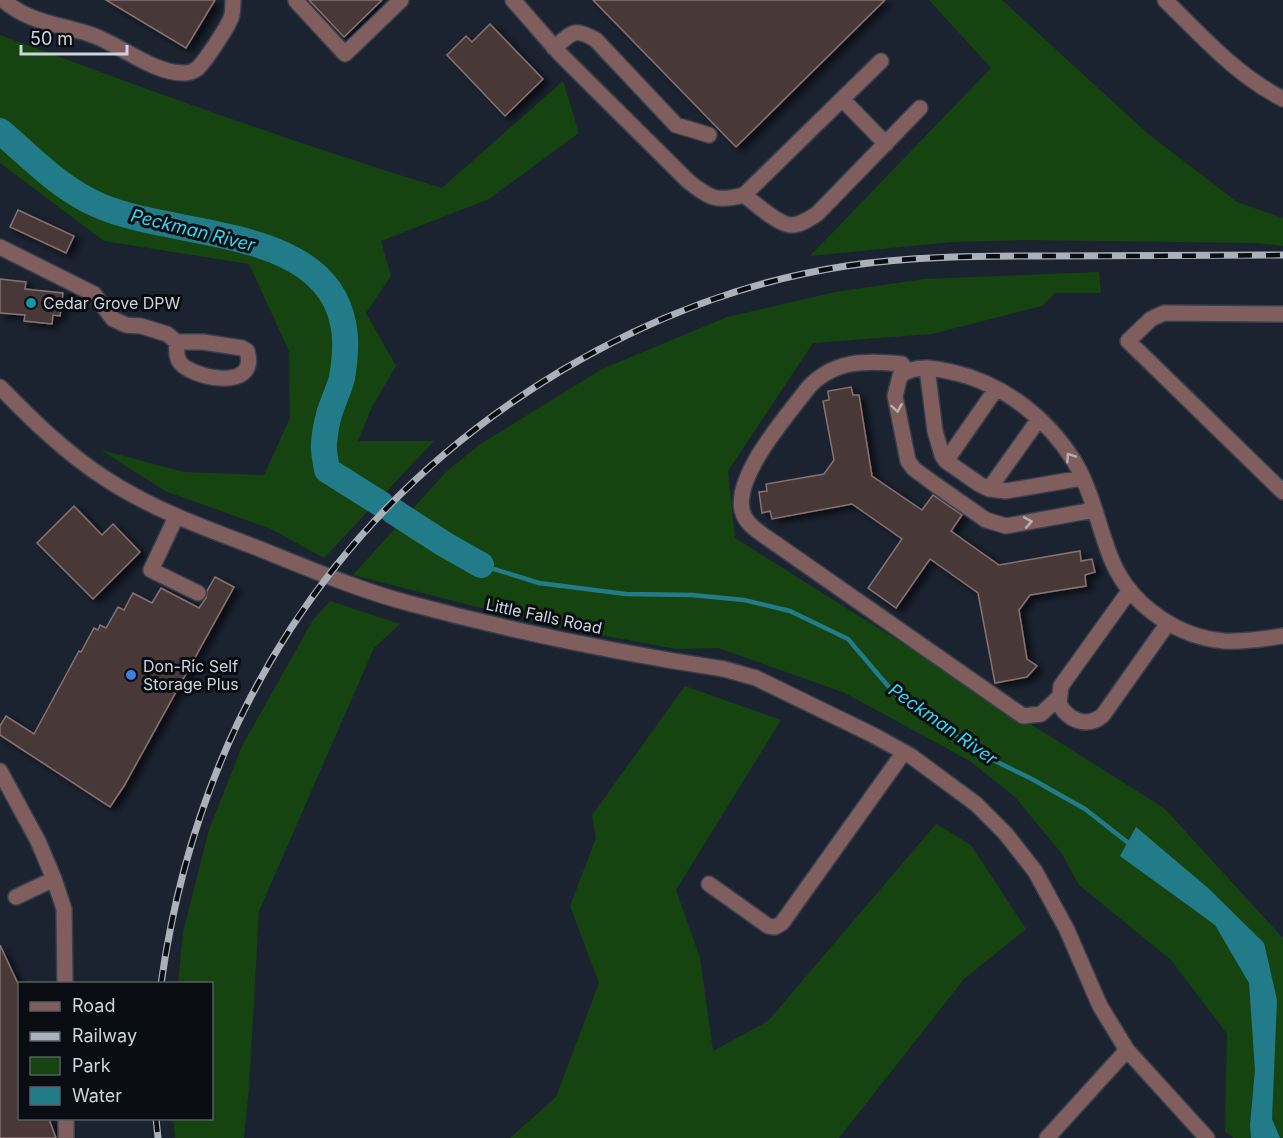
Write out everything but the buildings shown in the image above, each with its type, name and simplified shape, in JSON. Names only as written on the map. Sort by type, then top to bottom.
[{"type":"street","points":[[3,0],[39,22],[93,35],[151,64],[174,72],[187,73],[197,69],[232,18],[233,0]]},
{"type":"street","points":[[297,0],[345,54],[401,0]]},
{"type":"street","points":[[513,0],[554,48],[680,173],[703,194],[716,200],[744,195],[881,61]]},
{"type":"street","points":[[1165,0],[1230,64],[1255,83],[1283,99]]},
{"type":"street","points":[[554,48],[574,32],[581,31],[596,40],[676,125],[709,135]]},
{"type":"street","points":[[842,99],[886,144]]},
{"type":"street","points":[[744,195],[778,220],[789,225],[802,223],[817,214],[920,108]]},
{"type":"street","points":[[0,247],[94,294],[113,319],[126,325],[141,326],[167,334],[177,342]]},
{"type":"street","points":[[1283,314],[1164,313],[1151,319],[1128,341],[1283,492]]},
{"type":"street","points":[[907,371],[902,364],[863,362],[843,365],[818,377],[750,470],[742,494],[742,510],[745,517],[766,537],[1023,716],[1041,714],[1058,698]]},
{"type":"street","points":[[1094,510],[1015,525],[996,524],[986,520],[914,469],[908,461],[895,396],[900,376],[915,368],[965,375],[996,389],[1039,419],[1074,461],[1082,478],[1094,510],[1113,564],[1130,590],[1149,609],[1168,623],[1190,632],[1222,640],[1247,641],[1283,636]]},
{"type":"street","points":[[927,368],[935,431],[946,461],[989,489],[1006,491],[1082,478]]},
{"type":"street","name":"Little Falls Road","points":[[0,387],[57,443],[85,465],[129,493],[176,517],[360,588],[408,603],[504,628],[724,669],[756,678],[904,752],[976,804],[1005,833],[1035,871],[1067,930],[1100,1006],[1127,1050],[1207,1138]]},
{"type":"street","points":[[946,461],[996,389]]},
{"type":"street","points":[[989,489],[1039,419]]},
{"type":"street","points":[[176,517],[151,570],[198,593]]},
{"type":"street","points":[[1130,590],[1061,686],[1058,698],[1061,708],[1066,713],[1078,721],[1098,720],[1111,706],[1168,623]]},
{"type":"street","points":[[709,884],[768,926],[775,927],[782,923],[904,752]]},
{"type":"street","points":[[0,771],[38,841],[64,909],[65,982]]},
{"type":"street","points":[[16,897],[54,879]]},
{"type":"street","points":[[1047,1138],[1127,1050]]},
{"type":"street","points":[[66,1120],[66,1138]]},
{"type":"green space","points":[[929,0],[1002,0],[1147,133],[1237,202],[1283,218],[1283,246],[1255,243],[1023,240],[952,242],[810,256],[991,68]]},
{"type":"green space","points":[[0,35],[275,134],[442,188],[563,81],[579,133],[489,199],[381,241],[391,276],[366,313],[396,366],[372,407],[358,441],[434,441],[324,558],[271,529],[165,491],[101,450],[184,472],[264,475],[290,418],[289,351],[249,264],[104,241],[0,163]]},
{"type":"green space","points":[[1099,272],[1101,293],[1055,293],[1042,306],[932,334],[813,343],[728,471],[735,538],[1164,808],[1283,938],[1283,1138],[1234,1138],[1225,1132],[1227,1034],[1171,960],[1079,885],[1062,854],[1015,797],[970,761],[845,693],[718,648],[676,649],[547,625],[353,575],[445,473],[479,445],[602,369],[727,317],[835,292],[924,279]]},
{"type":"green space","points":[[330,601],[400,624],[374,648],[259,911],[244,1138],[175,1138],[173,1120],[213,1120],[213,982],[178,982],[183,932],[209,830],[242,746],[313,620]]},
{"type":"green space","points":[[685,686],[781,720],[676,890],[700,958],[713,1051],[768,1021],[936,824],[971,845],[1026,929],[964,979],[839,1138],[510,1138],[556,1097],[599,983],[570,906],[596,838],[592,815]]},
{"type":"water","points":[[1136,827],[1208,888],[1264,943],[1277,1000],[1272,1119],[1280,1138],[1251,1138],[1255,1070],[1249,983],[1215,925],[1120,856]]},
{"type":"waterway","name":"Peckman River","points":[[0,131],[58,181],[98,205],[128,216],[240,240],[276,251],[307,268],[330,291],[343,323],[345,336],[342,378],[325,433],[324,450],[327,470],[381,504]]},
{"type":"waterway","name":"Peckman River","points":[[393,511],[481,565]]},
{"type":"waterway","name":"Peckman River","points":[[481,565],[539,583],[626,594],[692,595],[744,600],[790,611],[848,639],[894,693],[985,756],[1085,809],[1131,845]]},
{"type":"railway","points":[[161,982],[180,888],[207,796],[244,710],[290,629],[346,554],[410,485],[482,424],[564,369],[630,334],[700,304],[772,281],[846,266],[922,258],[1283,255]]},
{"type":"railway","points":[[156,1120],[158,1138]]},
{"type":"place","name":"Cedar Grove DPW","points":[[31,303]]},
{"type":"place","name":"Don-Ric Self Storage Plus","points":[[131,675]]}]
